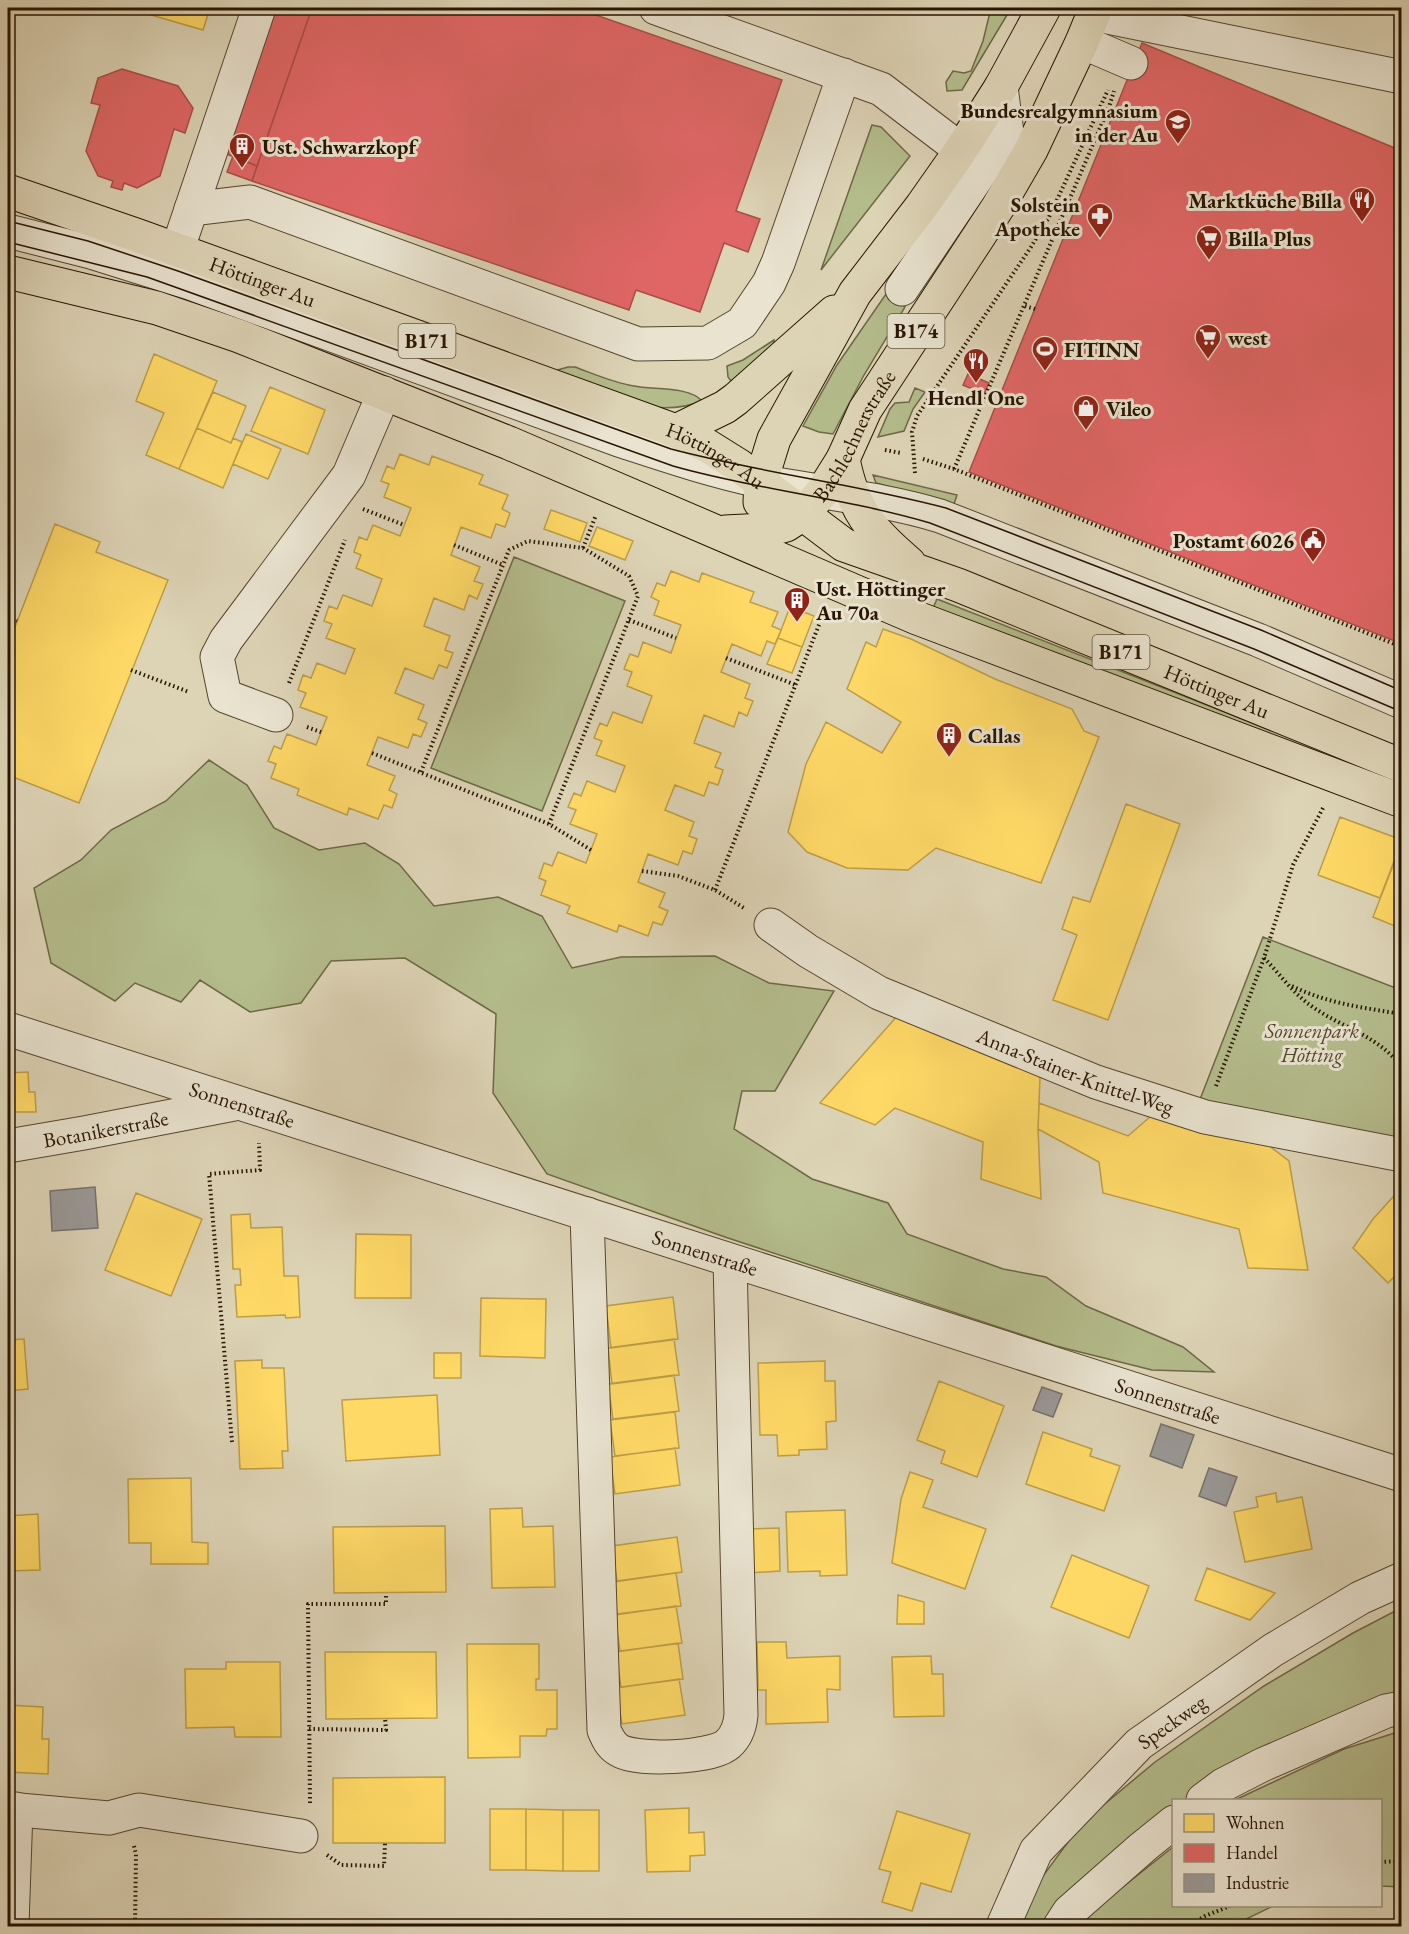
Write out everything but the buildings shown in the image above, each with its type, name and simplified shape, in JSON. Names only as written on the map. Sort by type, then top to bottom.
[{"type":"main road","points":[[822,578],[780,549],[767,530],[760,507],[760,481],[774,439],[855,293],[921,207],[961,150],[1001,87],[1044,8]]},
{"type":"main road","name":"Bachlechnerstraße","points":[[720,532],[767,530],[786,525],[826,500],[865,410],[998,207],[1031,150],[1090,21]]},
{"type":"main road","name":"Höttinger Au","points":[[8,191],[676,431],[706,444],[760,481],[826,500],[844,545],[917,570],[1398,762]]},
{"type":"main road","name":"Höttinger Au","points":[[8,272],[111,296],[239,336],[384,393],[720,532],[822,578],[1005,652],[1401,801]]},
{"type":"main road","points":[[676,431],[725,407],[736,399],[855,293]]},
{"type":"main road","points":[[826,500],[868,523],[885,543],[917,570]]},
{"type":"street","points":[[177,251],[259,8]]},
{"type":"street","points":[[656,8],[881,89],[961,150]]},
{"type":"street","points":[[1090,21],[1126,61]]},
{"type":"street","points":[[1090,21],[1401,77]]},
{"type":"street","points":[[191,209],[250,202],[638,344],[708,343],[742,323],[769,283],[844,75]]},
{"type":"street","points":[[902,289],[1007,133],[1001,87]]},
{"type":"street","points":[[8,231],[154,271],[619,440],[686,462],[760,481]]},
{"type":"street","points":[[276,715],[225,696],[217,657],[226,640],[349,475],[384,393]]},
{"type":"street","points":[[826,500],[924,511],[956,522],[1258,640],[1401,702]]},
{"type":"street","name":"Anna-Stainer-Knittel-Weg","points":[[771,925],[808,951],[879,993],[1096,1082],[1204,1117],[1401,1155]]},
{"type":"street","name":"Sonnenstraße","points":[[8,1029],[98,1060],[1401,1475]]},
{"type":"street","name":"Botanikerstraße","points":[[8,1146],[248,1106]]},
{"type":"street","points":[[587,1214],[604,1730],[617,1750],[641,1758],[705,1754],[718,1751],[736,1735],[740,1725],[730,1261]]},
{"type":"street","name":"Speckweg","points":[[1003,1926],[1036,1851],[1139,1744],[1273,1650],[1360,1599],[1401,1579]]},
{"type":"street","points":[[1204,1799],[1223,1785],[1262,1765],[1386,1711],[1401,1708]]},
{"type":"street","points":[[12,1926],[12,1809],[109,1818],[139,1810],[301,1836]]},
{"type":"street","points":[[1060,1926],[1069,1912],[1172,1823]]},
{"type":"path","points":[[954,469],[1109,107],[1126,61]]},
{"type":"path","points":[[915,473],[912,432],[917,416],[1049,217],[1126,61]]},
{"type":"path","points":[[1024,306],[1035,309]]},
{"type":"path","points":[[875,448],[901,453]]},
{"type":"path","points":[[923,459],[954,469],[1257,588],[1401,647]]},
{"type":"path","points":[[358,507],[404,525]]},
{"type":"path","points":[[276,715],[349,529]]},
{"type":"path","points":[[421,772],[509,549],[528,542],[583,548],[630,576],[639,596],[549,824]]},
{"type":"path","points":[[454,545],[503,565]]},
{"type":"path","points":[[715,890],[796,685],[822,578]]},
{"type":"path","points":[[8,617],[17,621]]},
{"type":"path","points":[[629,620],[676,638]]},
{"type":"path","points":[[726,657],[796,685]]},
{"type":"path","points":[[131,670],[187,691],[225,696]]},
{"type":"path","points":[[372,753],[549,824],[591,850]]},
{"type":"path","points":[[1204,1117],[1264,958],[1293,865],[1338,778]]},
{"type":"path","points":[[642,871],[678,876],[715,890],[771,925]]},
{"type":"path","points":[[1264,958],[1304,1000],[1316,1009],[1374,1040],[1394,1057],[1401,1068]]},
{"type":"path","points":[[1290,985],[1307,994],[1327,1000],[1401,1014]]},
{"type":"path","points":[[232,1442],[209,1174],[260,1170],[248,1106]]},
{"type":"path","points":[[385,1843],[384,1866],[341,1864],[301,1836],[310,1821],[308,1604],[386,1604],[386,1593]]},
{"type":"path","points":[[309,1729],[386,1730],[386,1718]]},
{"type":"path","points":[[133,1844],[136,1854],[135,1926]]},
{"type":"path","points":[[1382,1862],[1401,1861]]},
{"type":"path","points":[[1189,1926],[1225,1907]]},
{"type":"green space","points":[[990,12],[1007,15],[962,90],[947,91],[946,82],[953,71],[964,73],[971,71],[983,41]]},
{"type":"green space","points":[[872,125],[881,127],[910,156],[821,270]]},
{"type":"green space","points":[[886,294],[905,307],[864,375],[833,434],[803,426],[837,365]]},
{"type":"green space","points":[[774,340],[774,343],[746,376],[734,385],[728,377],[727,366],[743,360]]},
{"type":"green space","points":[[575,367],[627,385],[689,393],[702,401],[664,408],[626,402],[554,371]]},
{"type":"green space","points":[[915,388],[925,392],[913,409],[904,431],[878,437],[890,409],[895,403],[909,402]]},
{"type":"green space","points":[[873,475],[957,495],[954,504],[876,483]]},
{"type":"green space","points":[[514,557],[625,601],[542,811],[431,768]]},
{"type":"green space","points":[[937,599],[1240,718],[1401,778],[1401,789],[933,608]]},
{"type":"green space","points":[[209,760],[247,785],[274,828],[319,850],[365,843],[399,864],[434,906],[498,897],[542,916],[572,968],[621,957],[715,956],[769,983],[834,991],[775,1091],[742,1091],[734,1129],[812,1179],[888,1203],[907,1234],[1003,1269],[1046,1277],[1086,1306],[1183,1347],[1214,1372],[1152,1370],[1056,1346],[725,1237],[547,1174],[493,1093],[496,1014],[405,958],[331,961],[301,1003],[250,1012],[200,980],[181,1002],[135,983],[115,1001],[51,963],[34,888],[81,860],[111,830],[166,801]]},
{"type":"green space","name":"Sonnenpark Hötting","points":[[1263,937],[1401,990],[1401,1143],[1199,1102]]},
{"type":"green space","points":[[1401,1608],[1401,1697],[1238,1765],[1187,1799],[1172,1799],[1172,1812],[1046,1926],[1021,1926],[1040,1880],[1082,1823],[1155,1762],[1264,1686],[1353,1633]]},
{"type":"green space","points":[[1401,1731],[1401,1887],[1382,1886],[1382,1799],[1237,1799],[1344,1749]]},
{"type":"green space","points":[[1172,1848],[1172,1907],[1271,1907],[1232,1926],[1078,1926],[1080,1921]]},
{"type":"tram line","points":[[8,221],[88,241],[178,271],[671,449],[946,508],[1261,630],[1402,691]]},
{"type":"tram line","points":[[8,242],[147,277],[673,466],[737,482],[898,514],[930,523],[1254,649],[1402,712]]},
{"type":"place","name":"Bundesrealgymnasium in der Au","points":[[1178,145]]},
{"type":"place","name":"Ust. Schwarzkopf","points":[[242,169]]},
{"type":"place","name":"Marktküche Billa","points":[[1362,223]]},
{"type":"place","name":"Solstein Apotheke","points":[[1100,239]]},
{"type":"place","name":"Billa Plus","points":[[1209,261]]},
{"type":"place","name":"west","points":[[1208,360]]},
{"type":"place","name":"FITINN","points":[[1045,372]]},
{"type":"place","name":"Hendl One","points":[[976,384]]},
{"type":"place","name":"Vileo","points":[[1086,431]]},
{"type":"place","name":"Postamt 6026","points":[[1313,563]]},
{"type":"place","name":"Ust. Höttinger Au 70a","points":[[797,623]]},
{"type":"place","name":"Callas","points":[[949,758]]}]
